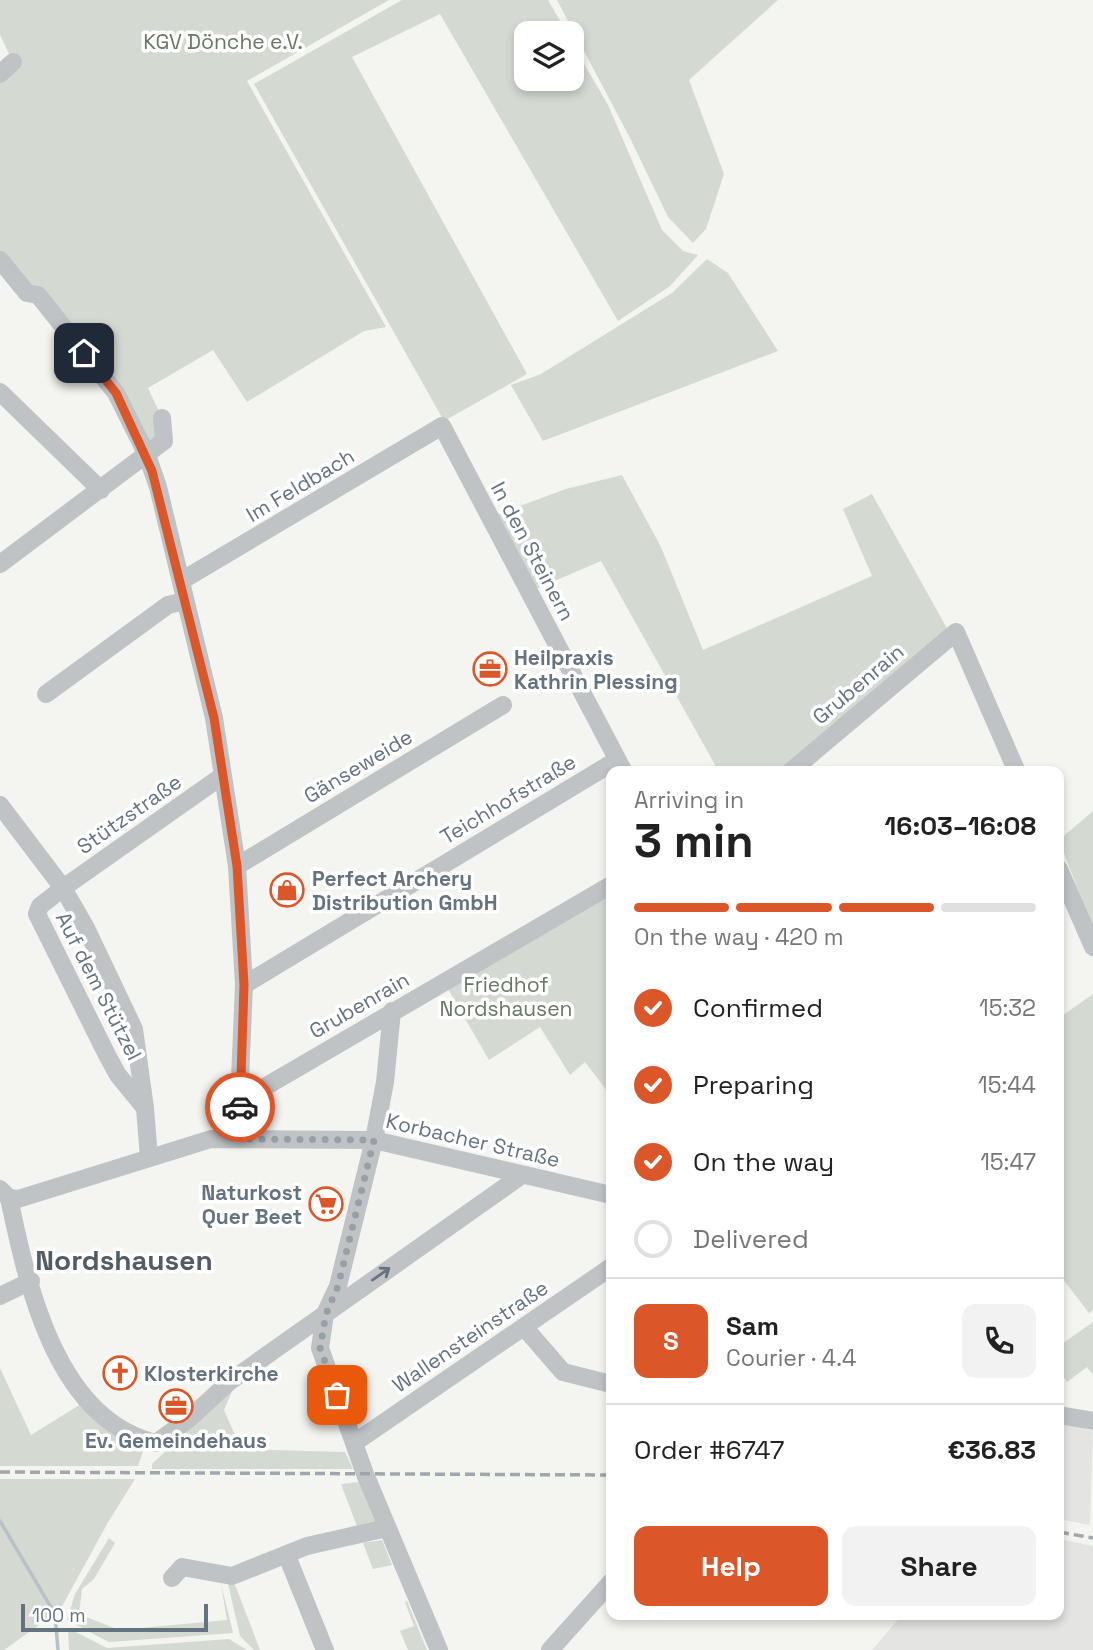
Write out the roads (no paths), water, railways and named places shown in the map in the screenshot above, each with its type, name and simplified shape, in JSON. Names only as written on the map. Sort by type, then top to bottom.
[{"type":"street","points":[[0,260],[27,293],[38,295],[116,393],[147,456],[158,487],[214,718],[237,866],[244,985],[239,1102],[244,1139]]},
{"type":"street","points":[[0,392],[101,489]]},
{"type":"street","points":[[0,564],[164,441],[162,418]]},
{"type":"street","name":"Im Feldbach","points":[[181,581],[442,426]]},
{"type":"street","name":"In den Steinern","points":[[442,426],[620,766]]},
{"type":"street","points":[[46,694],[168,605],[185,601]]},
{"type":"street","name":"Grubenrain","points":[[797,766],[956,632],[1014,766]]},
{"type":"street","name":"Gänseweide","points":[[237,866],[503,705]]},
{"type":"street","name":"Teichhofstraße","points":[[244,985],[606,774]]},
{"type":"street","name":"Stützstraße","points":[[64,888],[222,776]]},
{"type":"street","points":[[0,805],[64,888],[134,1029],[149,1158]]},
{"type":"street","points":[[1064,880],[1093,947]]},
{"type":"street","name":"Auf dem Stützel","points":[[64,888],[40,906],[37,914],[39,923],[118,1075],[145,1108]]},
{"type":"street","name":"Grubenrain","points":[[239,1102],[606,888]]},
{"type":"street","points":[[393,1011],[385,1082],[374,1140],[338,1286],[326,1314],[320,1348],[387,1528],[439,1650]]},
{"type":"street","name":"Korbacher Straße","points":[[5,1194],[18,1199],[211,1139],[374,1140],[606,1194]]},
{"type":"street","points":[[5,1194],[44,1331],[82,1396],[137,1439],[156,1443],[190,1419],[229,1382],[522,1175]]},
{"type":"street","name":"Wallensteinstraße","points":[[354,1443],[606,1270]]},
{"type":"street","points":[[0,1296],[31,1281]]},
{"type":"street","points":[[524,1327],[563,1372],[606,1383]]},
{"type":"street","points":[[1064,1414],[1093,1421]]},
{"type":"street","points":[[172,1578],[182,1567],[232,1576],[307,1546],[387,1528]]},
{"type":"street","points":[[287,1556],[325,1650]]},
{"type":"street","points":[[550,1650],[606,1588]]},
{"type":"waterway","points":[[0,1521],[55,1614],[58,1650]]},
{"type":"railway","points":[[0,1472],[606,1475]]},
{"type":"railway","points":[[1064,1533],[1093,1538]]},
{"type":"place","name":"Heilpraxis Kathrin Plessing","points":[[490,669]]},
{"type":"place","name":"Perfect Archery Distribution GmbH","points":[[287,890]]},
{"type":"place","name":"Naturkost Quer Beet","points":[[326,1204]]},
{"type":"place","name":"Klosterkirche","points":[[120,1373]]},
{"type":"place","name":"Ev. Gemeindehaus","points":[[176,1406]]},
{"type":"district","name":"Nordshausen","points":[[124,1260]]},
{"type":"park label","name":"KGV Dönche e.V.","points":[[223,41]]},
{"type":"park label","name":"Friedhof Nordshausen","points":[[506,996]]}]
